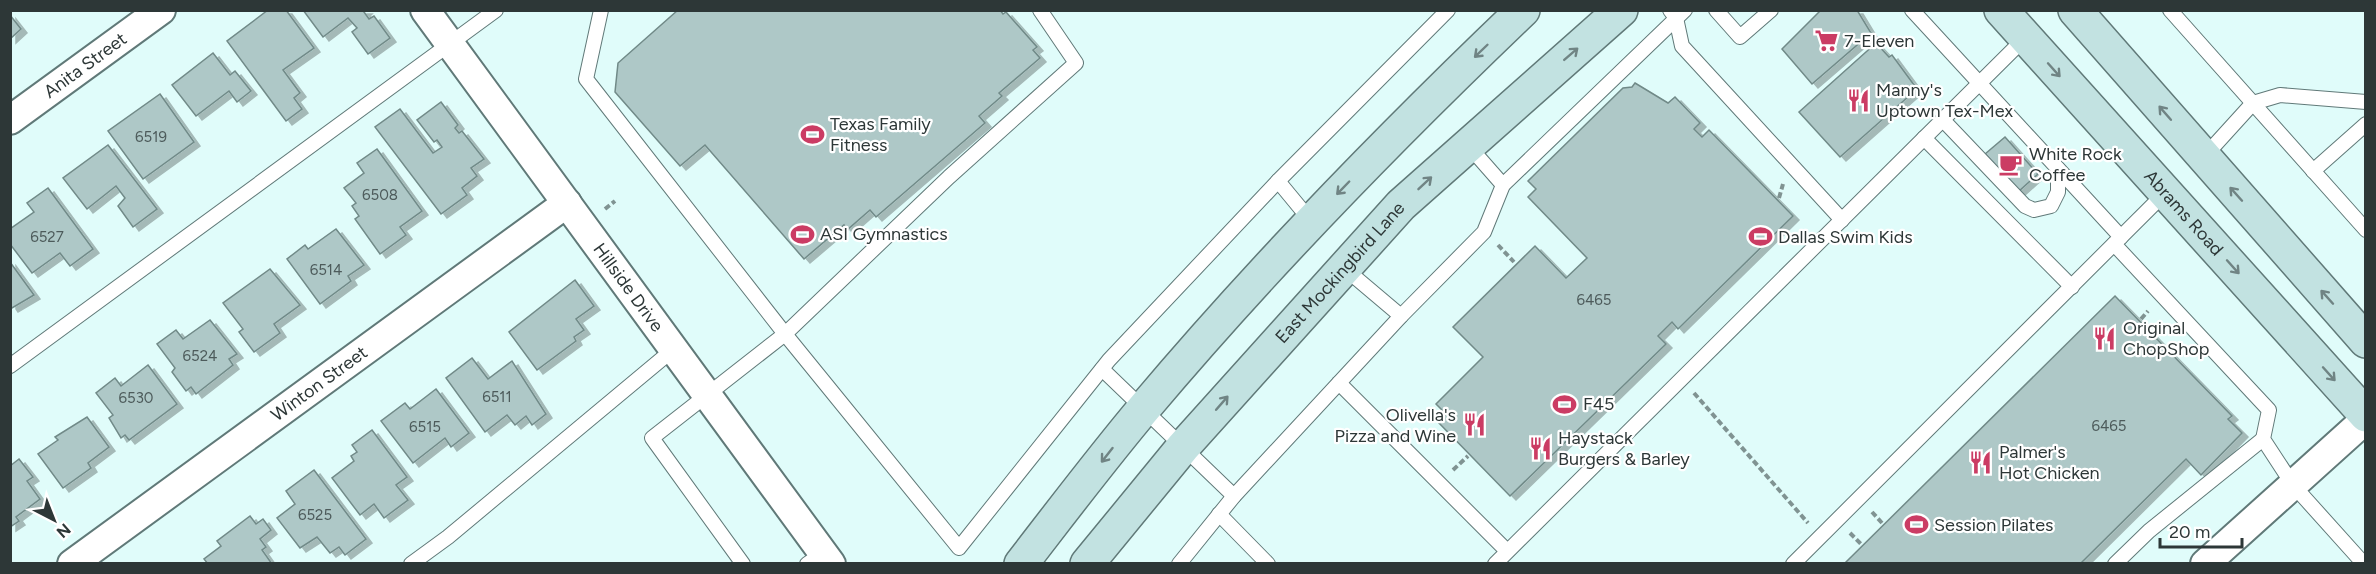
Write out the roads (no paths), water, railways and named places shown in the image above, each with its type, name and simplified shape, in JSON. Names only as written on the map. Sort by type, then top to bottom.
[{"type":"main road","points":[[1021,564],[1144,409],[1311,221],[1414,114],[1523,10]]},
{"type":"main road","name":"East Mockingbird Lane","points":[[1087,564],[1183,447],[1401,205],[1467,144],[1621,10]]},
{"type":"main road","name":"Abrams Road","points":[[2001,10],[2366,417]]},
{"type":"main road","points":[[2075,10],[2365,340]]},
{"type":"main road","points":[[2166,192],[2203,158]]},
{"type":"street","name":"Anita Street","points":[[10,120],[161,10]]},
{"type":"street","name":"Hillside Drive","points":[[425,10],[675,348],[820,560]]},
{"type":"street","name":"Winton Street","points":[[72,564],[567,203]]},
{"type":"street","points":[[2205,564],[2366,417]]},
{"type":"lane","points":[[10,366],[496,10]]},
{"type":"lane","points":[[601,10],[586,79],[785,334],[959,548],[1102,369],[1278,181],[1448,10]]},
{"type":"lane","points":[[743,564],[652,438],[686,409],[785,334],[949,177],[1076,63],[1040,10]]},
{"type":"lane","points":[[1716,10],[1740,37],[1766,12]]},
{"type":"lane","points":[[1912,10],[2058,169],[2117,241],[2269,410],[2263,439],[2149,531],[2115,564]]},
{"type":"lane","points":[[2170,10],[2366,230]]},
{"type":"lane","points":[[1179,564],[1234,496],[1401,316],[1484,232],[1503,185],[1677,13]]},
{"type":"lane","points":[[1677,13],[1682,46],[1842,220]]},
{"type":"lane","points":[[1495,564],[2025,38]]},
{"type":"lane","points":[[2203,158],[2253,104],[2280,95],[2366,102]]},
{"type":"lane","points":[[1942,120],[2025,206],[2034,210],[2051,206],[2058,192],[2058,169]]},
{"type":"lane","points":[[2313,171],[2366,124]]},
{"type":"lane","points":[[1924,138],[2072,287]]},
{"type":"lane","points":[[1467,144],[1503,185]]},
{"type":"lane","points":[[1278,181],[1311,221]]},
{"type":"lane","points":[[1793,564],[2166,192]]},
{"type":"lane","points":[[1343,267],[1401,316]]},
{"type":"lane","points":[[411,564],[448,537],[675,348]]},
{"type":"lane","points":[[1102,369],[1234,496]]},
{"type":"lane","points":[[1339,383],[1507,551]]},
{"type":"lane","points":[[2263,439],[2293,484],[2364,564]]},
{"type":"lane","points":[[1219,514],[1268,564]]},
{"type":"place","name":"7-Eleven","points":[[1826,41]]},
{"type":"place","name":"Manny's Uptown Tex-Mex","points":[[1858,100]]},
{"type":"place","name":"Texas Family Fitness","points":[[812,134]]},
{"type":"place","name":"White Rock Coffee","points":[[2011,164]]},
{"type":"place","name":"ASI Gymnastics","points":[[802,234]]},
{"type":"place","name":"Dallas Swim Kids","points":[[1760,237]]},
{"type":"place","name":"Original ChopShop","points":[[2105,338]]},
{"type":"place","name":"F45","points":[[1565,404]]},
{"type":"place","name":"Olivella's Pizza and Wine","points":[[1474,425]]},
{"type":"place","name":"Haystack Burgers & Barley","points":[[1540,448]]},
{"type":"place","name":"Palmer's Hot Chicken","points":[[1981,462]]},
{"type":"place","name":"Session Pilates","points":[[1916,525]]}]
